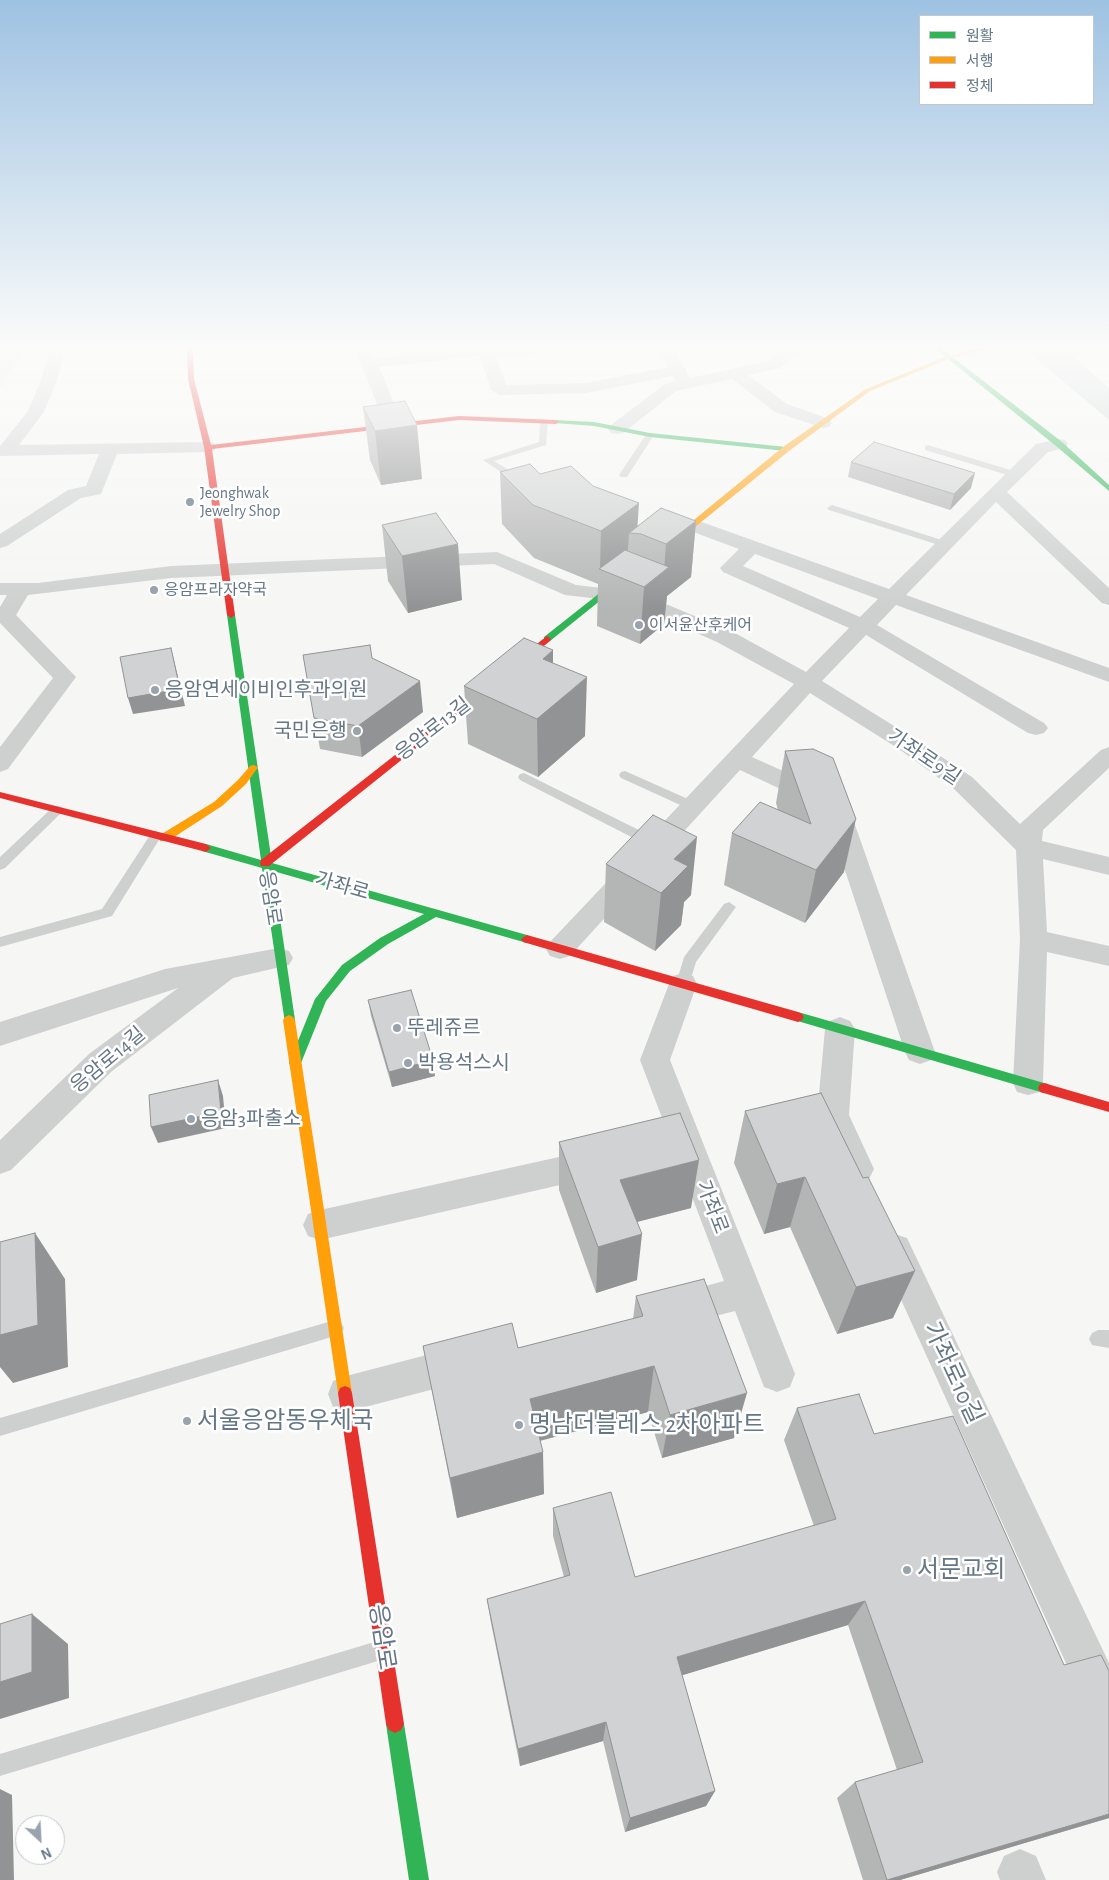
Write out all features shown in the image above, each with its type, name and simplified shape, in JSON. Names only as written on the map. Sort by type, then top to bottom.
[{"type":"main road","name":"응암로","points":[[205,434],[279,958],[419,1880]]},
{"type":"main road","points":[[208,447],[320,434]]},
{"type":"main road","points":[[643,434],[786,449]]},
{"type":"main road","points":[[654,554],[808,434]]},
{"type":"main road","points":[[1046,434],[1109,489]]},
{"type":"main road","name":"응암로13길","points":[[265,863],[639,566]]},
{"type":"main road","points":[[160,837],[218,804],[242,782],[252,768]]},
{"type":"main road","name":"가좌로","points":[[0,795],[265,863],[1109,1106]]},
{"type":"main road","points":[[295,1062],[321,999],[346,968],[384,941],[436,912]]},
{"type":"street","points":[[3,451],[18,434]]},
{"type":"street","points":[[560,949],[808,682],[862,627],[1014,474],[1042,448],[1059,444]]},
{"type":"street","points":[[3,451],[208,447]]},
{"type":"street","points":[[0,542],[75,494],[94,490],[110,449]]},
{"type":"street","points":[[996,492],[1109,599]]},
{"type":"street","points":[[692,525],[1109,676]]},
{"type":"street","points":[[752,547],[730,568],[876,632],[1036,728]]},
{"type":"street","points":[[0,764],[65,677],[5,616],[11,589],[38,589],[171,572],[496,558],[572,591],[602,595]]},
{"type":"street","name":"가좌로9길","points":[[602,595],[630,596],[673,614],[725,636],[808,682],[907,744],[963,783],[1029,847]]},
{"type":"street","points":[[1028,1083],[1034,939],[1029,847],[1031,827],[1109,755]]},
{"type":"street","points":[[736,759],[836,805],[920,1052]]},
{"type":"street","points":[[1029,847],[1109,866]]},
{"type":"street","points":[[1034,939],[1109,956]]},
{"type":"street","name":"응암로14길","points":[[0,1034],[165,980],[279,958]]},
{"type":"street","name":"응암로14길","points":[[0,1160],[100,1063],[224,969]]},
{"type":"street","name":"가좌로","points":[[683,984],[655,1060],[672,1146],[745,1292],[777,1374]]},
{"type":"street","name":"가좌로10길","points":[[840,1029],[833,1116],[1109,1710]]},
{"type":"street","points":[[320,1225],[619,1158]]},
{"type":"street","points":[[643,1317],[745,1292]]},
{"type":"street","points":[[346,1394],[499,1354]]},
{"type":"lane","points":[[529,486],[487,460],[542,443],[543,434]]},
{"type":"lane","points":[[624,474],[650,435]]},
{"type":"lane","points":[[928,448],[1014,474]]},
{"type":"lane","points":[[832,508],[945,544]]},
{"type":"lane","points":[[625,775],[693,806]]},
{"type":"lane","points":[[524,777],[658,844]]},
{"type":"lane","points":[[0,865],[57,810]]},
{"type":"lane","points":[[0,942],[107,913],[160,837]]},
{"type":"lane","points":[[683,984],[689,961],[730,907]]},
{"type":"lane","points":[[0,1427],[336,1328]]},
{"type":"lane","points":[[0,1765],[384,1649]]},
{"type":"building","points":[[874,442],[975,473],[954,494],[851,462]]},
{"type":"building","points":[[530,464],[540,474],[571,466],[593,486],[639,503],[601,531],[533,505],[500,472]]},
{"type":"building","points":[[661,508],[696,521],[666,544],[641,534],[629,533]]},
{"type":"building","points":[[436,513],[458,544],[402,556],[382,525]]},
{"type":"building","points":[[625,550],[669,567],[644,587],[599,569]]},
{"type":"building","points":[[524,638],[553,650],[543,659],[587,677],[537,719],[464,686]]},
{"type":"building","points":[[370,645],[372,658],[420,681],[358,726],[314,718],[303,655]]},
{"type":"building","points":[[171,648],[180,689],[128,698],[120,657]]},
{"type":"building","points":[[813,749],[833,758],[856,819],[816,870],[732,833],[760,802],[811,824],[785,751]]},
{"type":"building","points":[[653,815],[697,837],[674,859],[688,866],[661,893],[606,864]]},
{"type":"building","points":[[411,990],[433,1060],[389,1072],[368,1000]]},
{"type":"building","points":[[218,1080],[221,1112],[151,1127],[149,1095]]},
{"type":"building","points":[[821,1093],[863,1178],[868,1177],[915,1271],[856,1287],[805,1177],[777,1184],[745,1111]]},
{"type":"building","points":[[680,1113],[699,1160],[620,1180],[642,1234],[598,1247],[559,1142]]},
{"type":"building","points":[[35,1233],[38,1325],[0,1335],[0,1242]]},
{"type":"building","points":[[704,1279],[747,1393],[670,1415],[654,1366],[530,1399],[543,1452],[450,1478],[423,1346],[512,1323],[518,1348],[643,1316],[636,1296]]},
{"type":"building","points":[[859,1394],[874,1434],[953,1416],[1064,1665],[1101,1655],[1109,1671],[1109,1814],[887,1880],[855,1782],[923,1762],[865,1601],[677,1657],[715,1791],[630,1818],[606,1722],[518,1749],[487,1599],[570,1575],[553,1508],[611,1492],[635,1577],[836,1519],[797,1408]]},
{"type":"building","points":[[32,1614],[32,1672],[0,1682],[0,1624]]},
{"type":"traffic: fast","points":[[644,434],[786,449]]},
{"type":"traffic: fast","points":[[1046,434],[1109,489]]},
{"type":"traffic: fast","points":[[547,639],[628,575]]},
{"type":"traffic: fast","points":[[231,615],[289,1020]]},
{"type":"traffic: fast","points":[[206,848],[527,939]]},
{"type":"traffic: fast","points":[[295,1063],[321,999],[346,968],[384,941],[435,913]]},
{"type":"traffic: fast","points":[[798,1017],[1044,1088]]},
{"type":"traffic: fast","points":[[395,1724],[419,1880]]},
{"type":"traffic: slow","points":[[666,546],[807,434]]},
{"type":"traffic: slow","points":[[164,838],[218,804],[242,782],[253,768]]},
{"type":"traffic: slow","points":[[289,1020],[345,1393]]},
{"type":"traffic: jam","points":[[205,434],[231,615]]},
{"type":"traffic: jam","points":[[208,447],[323,434]]},
{"type":"traffic: jam","points":[[265,863],[547,639]]},
{"type":"traffic: jam","points":[[0,795],[206,848]]},
{"type":"traffic: jam","points":[[527,939],[798,1017]]},
{"type":"traffic: jam","points":[[1044,1088],[1109,1107]]},
{"type":"traffic: jam","points":[[345,1393],[395,1724]]},
{"type":"place","name":"Jeonghwak Jewelry Shop","points":[[190,502]]},
{"type":"place","name":"응암프라자약국","points":[[154,590]]},
{"type":"place","name":"이서윤산후케어","points":[[639,625]]},
{"type":"place","name":"응암연세이비인후과의원","points":[[155,690]]},
{"type":"place","name":"국민은행","points":[[357,731]]},
{"type":"place","name":"뚜레쥬르","points":[[397,1028]]},
{"type":"place","name":"박용석스시","points":[[408,1063]]},
{"type":"place","name":"응암3파출소","points":[[191,1119]]},
{"type":"place","name":"서울응암동우체국","points":[[187,1421]]},
{"type":"place","name":"명남더블레스 2차아파트","points":[[519,1425]]},
{"type":"place","name":"서문교회","points":[[907,1570]]}]
